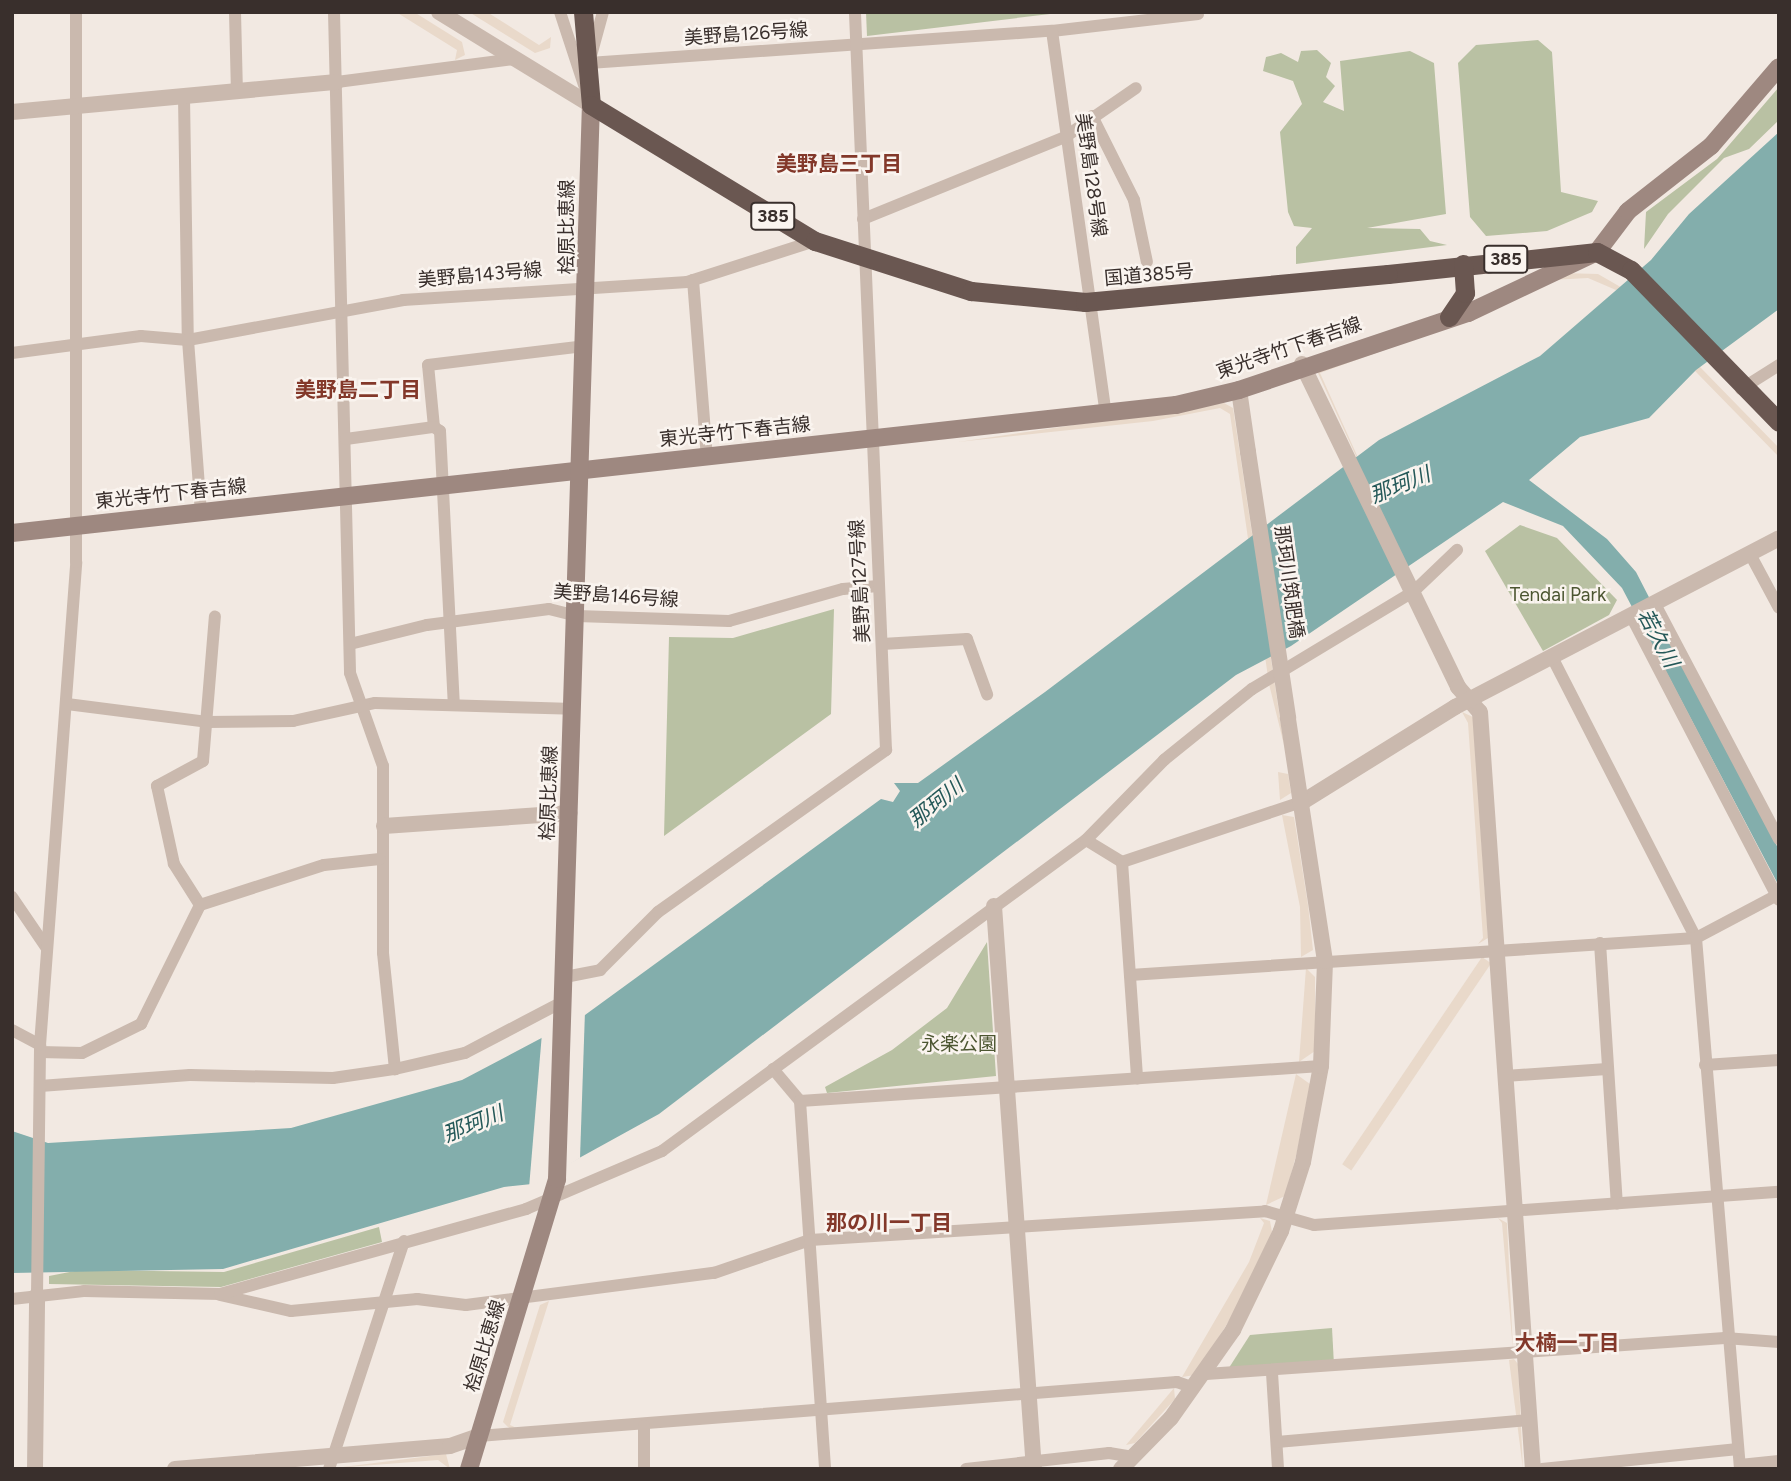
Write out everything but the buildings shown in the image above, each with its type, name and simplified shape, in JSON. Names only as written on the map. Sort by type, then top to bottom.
[{"type":"highway","points":[[583,12],[591,105]]},
{"type":"highway","name":"国道385号","points":[[591,105],[815,241],[863,261],[971,291],[1085,302],[1597,252],[1621,263],[1735,381],[1779,422]]},
{"type":"highway","points":[[1449,317],[1465,293],[1463,264]]},
{"type":"main road","points":[[1597,252],[1628,211],[1711,146],[1779,67]]},
{"type":"main road","name":"桧原比恵線","points":[[469,1469],[555,1187],[564,1008],[588,288],[591,105]]},
{"type":"main road","name":"東光寺竹下春吉線","points":[[12,533],[1106,413],[1239,390],[1302,364],[1449,317],[1597,252]]},
{"type":"street","points":[[35,1469],[40,1048],[67,704],[75,526],[76,12]]},
{"type":"street","points":[[235,12],[237,92]]},
{"type":"street","points":[[334,12],[350,673],[383,766],[384,827],[380,859],[395,1069]]},
{"type":"street","points":[[439,12],[591,105]]},
{"type":"street","points":[[560,12],[591,105]]},
{"type":"street","points":[[589,63],[603,12]]},
{"type":"street","name":"美野島127号線","points":[[565,977],[600,970],[658,912],[886,750],[863,261],[855,12]]},
{"type":"street","name":"美野島126号線","points":[[589,63],[1052,31],[1198,14]]},
{"type":"street","name":"美野島128号線","points":[[1052,31],[1106,413]]},
{"type":"street","points":[[12,112],[337,82],[513,59]]},
{"type":"street","points":[[863,219],[1065,137],[1136,88]]},
{"type":"street","points":[[184,97],[188,340],[201,512]]},
{"type":"street","points":[[1092,116],[1134,200],[1147,262]]},
{"type":"street","name":"美野島143号線","points":[[12,353],[74,348],[141,336],[188,340],[403,300],[693,280],[815,241]]},
{"type":"street","points":[[693,280],[707,457]]},
{"type":"street","points":[[454,705],[453,625],[445,485],[440,432],[434,427],[428,365],[586,346]]},
{"type":"street","points":[[1302,364],[1409,587],[1469,701],[1480,712],[1499,949],[1505,1076],[1533,1469]]},
{"type":"street","points":[[1735,381],[1779,365]]},
{"type":"street","name":"那珂川筑肥橋","points":[[1121,1469],[1135,1457],[1206,1374],[1256,1288],[1287,1216],[1321,1066],[1325,961],[1304,802],[1288,718],[1239,390]]},
{"type":"street","points":[[345,439],[434,427]]},
{"type":"street","points":[[1086,840],[1122,862],[1304,802],[1469,701],[1779,538]]},
{"type":"street","points":[[220,1294],[526,1209],[555,1187],[662,1151],[1086,840],[1164,760],[1252,689],[1409,587],[1457,550]]},
{"type":"street","points":[[1750,554],[1779,608]]},
{"type":"street","name":"美野島146号線","points":[[351,645],[427,625],[453,625],[549,609],[577,616],[729,621],[843,589],[878,586]]},
{"type":"street","points":[[1654,605],[1779,839]]},
{"type":"street","points":[[1130,975],[1696,938],[1778,896],[1632,615]]},
{"type":"street","points":[[200,905],[174,864],[157,786],[203,761],[215,616]]},
{"type":"street","points":[[882,644],[967,639],[987,694]]},
{"type":"street","points":[[1552,657],[1696,938],[1725,1338],[1740,1467],[1779,1461]]},
{"type":"street","points":[[67,704],[206,722],[293,721],[362,706],[454,705],[573,709]]},
{"type":"street","points":[[384,827],[570,813]]},
{"type":"street","points":[[12,1030],[40,1048],[82,1053],[141,1024],[200,905],[312,868],[380,859]]},
{"type":"street","points":[[1122,862],[1137,1078]]},
{"type":"street","points":[[12,897],[46,947]]},
{"type":"street","points":[[994,906],[1006,1088],[1019,1223],[1033,1464]]},
{"type":"street","points":[[1600,943],[1617,1203]]},
{"type":"street","points":[[40,1086],[190,1075],[333,1077],[395,1069],[465,1053],[564,1008]]},
{"type":"street","points":[[1705,1065],[1779,1060]]},
{"type":"street","points":[[800,1101],[1321,1066]]},
{"type":"street","points":[[773,1069],[800,1101],[825,1469]]},
{"type":"street","points":[[1505,1076],[1607,1069]]},
{"type":"street","points":[[12,1299],[37,1295],[220,1294],[291,1311],[384,1302],[466,1305],[714,1273],[810,1240],[1019,1223],[1265,1211],[1314,1225],[1779,1192]]},
{"type":"street","points":[[331,1462],[404,1241]]},
{"type":"street","points":[[1206,1374],[1272,1373],[1725,1338],[1779,1342]]},
{"type":"street","points":[[1272,1373],[1278,1469]]},
{"type":"street","points":[[176,1469],[331,1462],[450,1446],[479,1436],[644,1426],[1177,1382],[1194,1388]]},
{"type":"street","points":[[1276,1442],[1530,1420]]},
{"type":"street","points":[[644,1426],[644,1469]]},
{"type":"street","points":[[1542,1469],[1738,1449]]},
{"type":"street","points":[[966,1469],[1135,1457]]},
{"type":"green space","points":[[866,12],[1067,12],[867,36]]},
{"type":"green space","points":[[1538,40],[1552,52],[1561,192],[1598,201],[1592,212],[1547,231],[1486,236],[1470,217],[1458,63],[1476,45]]},
{"type":"green space","points":[[1317,50],[1331,63],[1326,77],[1335,86],[1323,102],[1344,111],[1340,61],[1410,51],[1434,63],[1446,214],[1367,228],[1420,229],[1430,241],[1447,245],[1296,264],[1296,247],[1312,228],[1294,226],[1288,212],[1280,132],[1302,104],[1293,81],[1263,71],[1266,57],[1281,53],[1298,62],[1301,51]]},
{"type":"green space","points":[[1779,87],[1779,120],[1749,149],[1724,158],[1668,214],[1644,249],[1646,212],[1717,159]]},
{"type":"green space","name":"Tendai Park","points":[[1520,525],[1557,538],[1617,600],[1609,615],[1543,651],[1485,551]]},
{"type":"green space","points":[[834,609],[831,714],[664,836],[669,637],[733,638]]},
{"type":"green space","name":"永楽公園","points":[[987,942],[996,1076],[827,1093],[825,1087],[892,1050],[947,1008]]},
{"type":"green space","points":[[379,1227],[382,1242],[221,1287],[49,1284],[49,1276],[80,1270],[224,1272]]},
{"type":"green space","points":[[1332,1328],[1334,1365],[1225,1374],[1250,1335]]},
{"type":"shaded area","points":[[396,12],[414,12],[462,42],[465,55],[455,60],[457,50]]},
{"type":"shaded area","points":[[469,12],[487,12],[539,45],[551,37],[550,48],[535,53]]},
{"type":"shaded area","points":[[1562,273],[1598,274],[1624,289],[1779,448],[1779,457],[1616,290],[1588,278],[1551,280],[1471,319],[1320,373],[1412,578],[1317,371],[1472,315]]},
{"type":"shaded area","points":[[1224,403],[1233,408],[1284,745],[1269,684],[1230,414],[1220,408],[1153,421],[958,442]]},
{"type":"shaded area","points":[[1462,712],[1473,717],[1488,938],[1478,944],[1483,938],[1468,723]]},
{"type":"shaded area","points":[[1278,772],[1288,774],[1291,793],[1280,800]]},
{"type":"shaded area","points":[[1282,815],[1294,817],[1308,905],[1313,950],[1301,957],[1300,907]]},
{"type":"shaded area","points":[[1482,957],[1491,963],[1351,1170],[1342,1164]]},
{"type":"shaded area","points":[[1306,968],[1315,977],[1315,1051],[1299,1062]]},
{"type":"shaded area","points":[[1296,1074],[1310,1084],[1297,1152],[1285,1196],[1266,1205]]},
{"type":"shaded area","points":[[1260,1218],[1270,1221],[1272,1232],[1232,1316],[1195,1375],[1182,1377],[1249,1262],[1264,1223]]},
{"type":"shaded area","points":[[1498,1218],[1507,1223],[1513,1350],[1502,1223]]},
{"type":"shaded area","points":[[549,1301],[510,1425],[521,1430],[511,1430],[503,1422],[540,1305]]},
{"type":"shaded area","points":[[1514,1359],[1518,1364],[1523,1469],[1509,1360]]},
{"type":"shaded area","points":[[1174,1388],[1175,1399],[1135,1443],[1126,1445]]},
{"type":"shaded area","points":[[446,1454],[450,1469],[438,1460],[335,1468]]},
{"type":"water","points":[[1779,132],[1779,309],[1696,370],[1649,418],[1580,437],[1529,480],[1607,539],[1636,572],[1779,850],[1779,886],[1622,588],[1563,526],[1503,502],[1291,646],[1236,675],[659,1114],[532,1184],[504,1187],[223,1269],[12,1273],[12,1131],[48,1143],[291,1128],[462,1080],[585,1015],[881,799],[893,802],[900,791],[894,783],[918,783],[1045,692],[1379,440],[1540,356],[1651,260],[1689,214]]},
{"type":"pier","points":[[585,1011],[580,1158],[529,1188],[542,1033]]},
{"type":"district","name":"美野島三丁目","points":[[839,164]]},
{"type":"district","name":"美野島二丁目","points":[[358,390]]},
{"type":"district","name":"那の川一丁目","points":[[889,1223]]},
{"type":"district","name":"大楠一丁目","points":[[1567,1343]]},
{"type":"water label","name":"那珂川","points":[[1400,485]]},
{"type":"water label","name":"若久川","points":[[1658,638]]},
{"type":"water label","name":"那珂川","points":[[936,803]]},
{"type":"water label","name":"那珂川","points":[[473,1124]]}]
